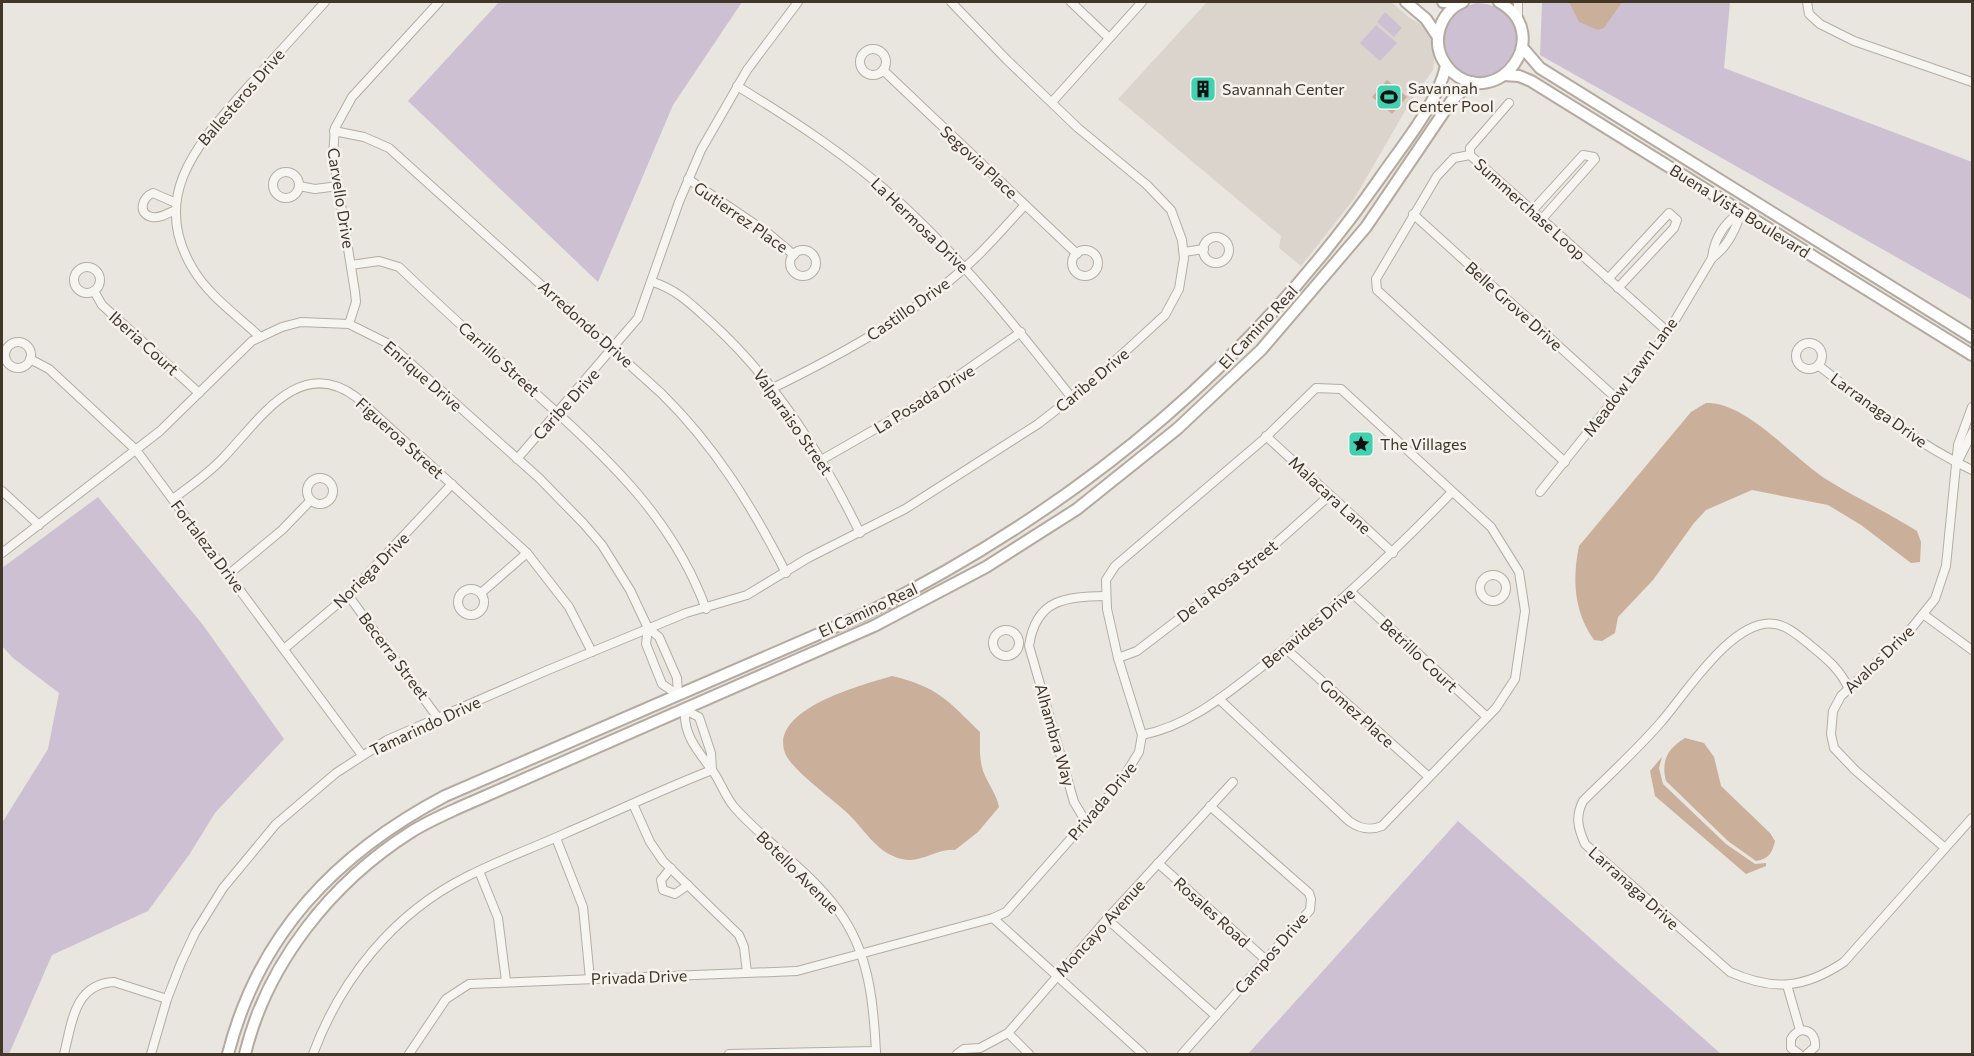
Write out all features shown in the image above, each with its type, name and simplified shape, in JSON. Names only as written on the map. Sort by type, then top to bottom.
[{"type":"main road","points":[[1406,2],[1426,19],[1438,37]]},
{"type":"main road","points":[[1443,2],[1461,2]]},
{"type":"main road","points":[[1461,2],[1448,12],[1441,23],[1438,37],[1441,57],[1446,66],[1453,73],[1472,82],[1483,82],[1504,75],[1519,58],[1522,33],[1518,20],[1511,10],[1499,2]]},
{"type":"main road","name":"Buena Vista Boulevard","points":[[1522,47],[1540,68],[1972,337]]},
{"type":"main road","name":"El Camino Real","points":[[228,1054],[253,986],[290,923],[343,863],[405,818],[446,796],[867,613],[920,586],[978,554],[1065,497],[1163,421],[1249,339],[1353,216],[1439,88],[1446,66]]},
{"type":"main road","name":"Buena Vista Boulevard","points":[[1504,75],[1519,76],[1531,81],[1972,355]]},
{"type":"main road","name":"El Camino Real","points":[[245,1054],[267,993],[302,933],[345,885],[378,856],[412,831],[456,809],[838,643],[932,598],[995,562],[1077,509],[1177,429],[1261,350],[1366,227],[1452,100],[1472,82]]},
{"type":"main road","points":[[1392,161],[1406,170]]},
{"type":"main road","points":[[1741,212],[1749,198]]},
{"type":"main road","points":[[678,695],[685,710]]},
{"type":"street","name":"Ballesteros Drive","points":[[260,337],[211,292],[192,268],[182,245],[176,206],[184,169],[205,136],[325,2]]},
{"type":"street","name":"Carvello Drive","points":[[350,324],[356,302],[332,147],[334,131],[338,118],[352,97],[439,2]]},
{"type":"street","name":"Caribe Drive","points":[[518,459],[614,349],[638,318],[688,179],[737,86],[798,2]]},
{"type":"street","name":"Caribe Drive","points":[[648,628],[686,613],[706,609],[747,595],[808,558],[905,510],[981,463],[1072,398],[1137,343],[1165,315],[1179,289],[1184,252],[1178,225],[1161,198],[1052,102],[984,38],[951,2]]},
{"type":"street","points":[[1071,2],[1109,38]]},
{"type":"street","points":[[1052,102],[1142,2]]},
{"type":"street","points":[[1518,2],[1518,20]]},
{"type":"street","points":[[1807,2],[1809,14],[1831,30],[1972,82]]},
{"type":"street","name":"Segovia Place","points":[[883,70],[1077,254]]},
{"type":"street","name":"La Hermosa Drive","points":[[737,86],[791,119],[856,166],[896,199],[965,267],[1021,332],[1072,398]]},
{"type":"street","points":[[1470,155],[1470,148],[1509,103]]},
{"type":"street","name":"Arredondo Drive","points":[[334,131],[364,137],[389,148],[614,349],[674,406],[712,449],[752,507],[786,573]]},
{"type":"street","name":"Summerchase Loop","points":[[1565,462],[1377,290],[1376,279],[1413,214],[1445,166],[1454,158],[1470,155],[1668,332]]},
{"type":"street","points":[[1532,211],[1583,155],[1594,157],[1595,159],[1542,219]]},
{"type":"street","name":"Gutierrez Place","points":[[688,179],[768,233],[794,255]]},
{"type":"street","points":[[299,186],[315,189],[338,186]]},
{"type":"street","name":"Castillo Drive","points":[[773,388],[864,339],[914,306],[965,267],[1025,205]]},
{"type":"street","name":"Meadow Lawn Lane","points":[[1540,492],[1668,332],[1712,258],[1720,252],[1737,225],[1741,212]]},
{"type":"street","points":[[1608,279],[1669,213],[1674,215],[1677,220],[1674,228],[1618,288]]},
{"type":"street","name":"Belle Grove Drive","points":[[1413,214],[1616,398]]},
{"type":"street","points":[[1184,252],[1204,249]]},
{"type":"street","name":"Carrillo Street","points":[[351,265],[379,261],[399,267],[600,451],[645,499],[692,572],[706,609]]},
{"type":"street","name":"Valparaiso Street","points":[[652,282],[680,294],[732,342],[773,388],[822,459],[860,533]]},
{"type":"street","name":"Iberia Court","points":[[93,291],[102,305],[200,393]]},
{"type":"street","name":"Enrique Drive","points":[[2,554],[176,418],[237,353],[260,337],[301,322],[350,324],[389,344],[518,459],[562,501],[602,545],[630,590],[648,628],[659,637],[677,678],[678,695]]},
{"type":"street","name":"La Posada Drive","points":[[822,459],[912,408],[1021,332]]},
{"type":"street","name":"Fortaleza Drive","points":[[30,359],[49,369],[136,450],[362,755]]},
{"type":"street","name":"Larranaga Drive","points":[[1818,365],[1895,426],[1972,470]]},
{"type":"street","name":"Figueroa Street","points":[[173,499],[221,460],[284,394],[300,386],[320,383],[341,388],[356,397],[527,553],[569,607],[592,652]]},
{"type":"street","points":[[1142,735],[1118,658],[1106,596],[1106,580],[1115,566],[1266,436],[1316,388],[1341,389],[1498,537],[1519,572],[1525,611],[1515,679],[1487,717],[1382,826],[1362,828],[1349,821],[1219,699]]},
{"type":"street","name":"Avalos Drive","points":[[1945,848],[1855,770],[1834,748],[1831,734],[1833,711],[1849,689],[1906,636],[1935,599],[1946,566],[1958,445],[1972,407]]},
{"type":"street","name":"Avalos Drive","points":[[1957,462],[1972,433]]},
{"type":"street","name":"Malacara Lane","points":[[1266,436],[1393,554]]},
{"type":"street","name":"Noriega Drive","points":[[284,649],[348,595],[452,484]]},
{"type":"street","points":[[2,491],[39,525]]},
{"type":"street","name":"Benavides Drive","points":[[1142,735],[1188,719],[1219,699],[1285,648],[1352,593],[1452,492]]},
{"type":"street","name":"De la Rosa Street","points":[[1118,658],[1137,651],[1174,623],[1265,553],[1330,495]]},
{"type":"street","points":[[229,574],[282,530],[311,500]]},
{"type":"street","points":[[481,593],[527,553]]},
{"type":"street","points":[[1505,588],[1521,587]]},
{"type":"street","name":"Betrillo Court","points":[[1352,593],[1487,717]]},
{"type":"street","name":"Becerra Street","points":[[348,595],[438,718]]},
{"type":"street","points":[[1018,644],[1029,646],[1036,622],[1055,602],[1065,598],[1106,596]]},
{"type":"street","points":[[1923,614],[1972,650]]},
{"type":"street","name":"Larranaga Drive","points":[[1849,689],[1836,666],[1796,633],[1775,624],[1759,625],[1738,635],[1710,662],[1659,724],[1583,801],[1578,811],[1577,823],[1585,844],[1730,972],[1760,982],[1786,985],[1822,977],[1844,962],[1972,818]]},
{"type":"street","name":"Enrique Drive","points":[[648,628],[646,644],[662,684],[678,695]]},
{"type":"street","name":"Tamarindo Drive","points":[[151,1054],[166,999],[195,933],[223,888],[242,863],[301,801],[362,755],[387,740],[648,628]]},
{"type":"street","name":"Alhambra Way","points":[[1029,646],[1074,802],[1086,822]]},
{"type":"street","name":"Gomez Place","points":[[1285,648],[1429,777]]},
{"type":"street","name":"Botello Avenue","points":[[712,770],[711,753],[699,717],[685,710],[684,724],[700,758],[712,770],[726,797],[824,894],[843,917],[862,954],[870,982],[876,1053]]},
{"type":"street","name":"Privada Drive","points":[[409,1054],[441,1005],[457,989],[469,984],[797,971],[993,918],[1006,912],[1134,764],[1142,735]]},
{"type":"street","points":[[313,1054],[340,996],[380,943],[426,901],[479,871],[712,770]]},
{"type":"street","name":"Moncayo Avenue","points":[[957,1054],[964,1049],[980,1048],[1008,1033],[1107,919],[1233,782]]},
{"type":"street","points":[[633,804],[650,842],[671,868],[739,935],[744,947],[747,973]]},
{"type":"street","name":"Campos Drive","points":[[1182,1054],[1310,910],[1309,893],[1210,806]]},
{"type":"street","points":[[556,838],[583,907],[590,980]]},
{"type":"street","name":"Rosales Road","points":[[1158,863],[1266,960]]},
{"type":"street","points":[[671,868],[662,880],[663,890],[675,894],[688,885]]},
{"type":"street","points":[[479,871],[501,930],[506,981]]},
{"type":"street","points":[[993,918],[1143,1054]]},
{"type":"street","points":[[1107,919],[1216,1016]]},
{"type":"street","points":[[64,1054],[78,1001],[97,985],[114,982],[166,999]]},
{"type":"street","points":[[1786,985],[1800,1030]]},
{"type":"street","points":[[1799,1054],[1794,1052],[1790,1044],[1793,1035],[1800,1030]]},
{"type":"street","points":[[1800,1030],[1811,1033],[1815,1039],[1815,1047],[1807,1054]]},
{"type":"street","points":[[1008,1033],[1029,1054]]},
{"type":"street","points":[[729,1054],[876,1053]]},
{"type":"shaded area","points":[[499,2],[742,2],[673,105],[598,282],[408,101]]},
{"type":"shaded area","points":[[1207,2],[1391,2],[1410,18],[1427,28],[1432,35],[1435,52],[1433,70],[1412,99],[1354,199],[1301,266],[1279,248],[1281,236],[1118,99]]},
{"type":"shaded area","points":[[1542,2],[1730,2],[1724,68],[1972,162],[1972,300],[1540,55]]},
{"type":"shaded area","points":[[1569,2],[1622,2],[1604,28],[1598,30],[1579,22]]},
{"type":"shaded area","points":[[1477,3],[1502,10],[1514,22],[1517,39],[1511,55],[1500,69],[1485,77],[1468,76],[1452,62],[1444,44],[1444,35],[1452,18]]},
{"type":"shaded area","points":[[1385,12],[1402,28],[1394,37],[1377,22]]},
{"type":"shaded area","points":[[1376,25],[1397,43],[1380,61],[1360,43]]},
{"type":"shaded area","name":"Savannah Center Pool","points":[[1387,80],[1407,97],[1392,114],[1372,97]]},
{"type":"shaded area","points":[[1706,403],[1722,405],[1754,421],[1829,481],[1917,531],[1921,542],[1920,562],[1911,563],[1861,525],[1828,505],[1752,490],[1706,510],[1653,580],[1618,617],[1615,633],[1602,641],[1594,640],[1582,618],[1576,595],[1579,546],[1691,412]]},
{"type":"shaded area","points":[[98,497],[203,625],[284,739],[215,813],[189,855],[148,911],[52,955],[9,1054],[2,1054],[2,823],[48,749],[59,693],[13,658],[2,646],[2,568]]},
{"type":"shaded area","points":[[892,676],[921,685],[941,696],[980,732],[982,766],[999,807],[978,832],[955,850],[909,860],[884,851],[844,810],[803,775],[785,753],[784,737],[791,724],[804,712],[821,701]]},
{"type":"shaded area","points":[[1685,738],[1704,743],[1714,757],[1721,786],[1770,833],[1775,841],[1767,857],[1756,861],[1728,841],[1666,781],[1664,767],[1667,756]]},
{"type":"shaded area","points":[[1662,757],[1659,768],[1663,784],[1726,844],[1755,864],[1766,863],[1766,866],[1746,874],[1655,796],[1650,771]]},
{"type":"shaded area","points":[[1458,821],[1721,1054],[1248,1054]]},
{"type":"place","name":"Savannah Center","points":[[1203,89]]},
{"type":"place","name":"Savannah Center Pool","points":[[1389,97]]},
{"type":"place","name":"The Villages","points":[[1361,444]]}]
